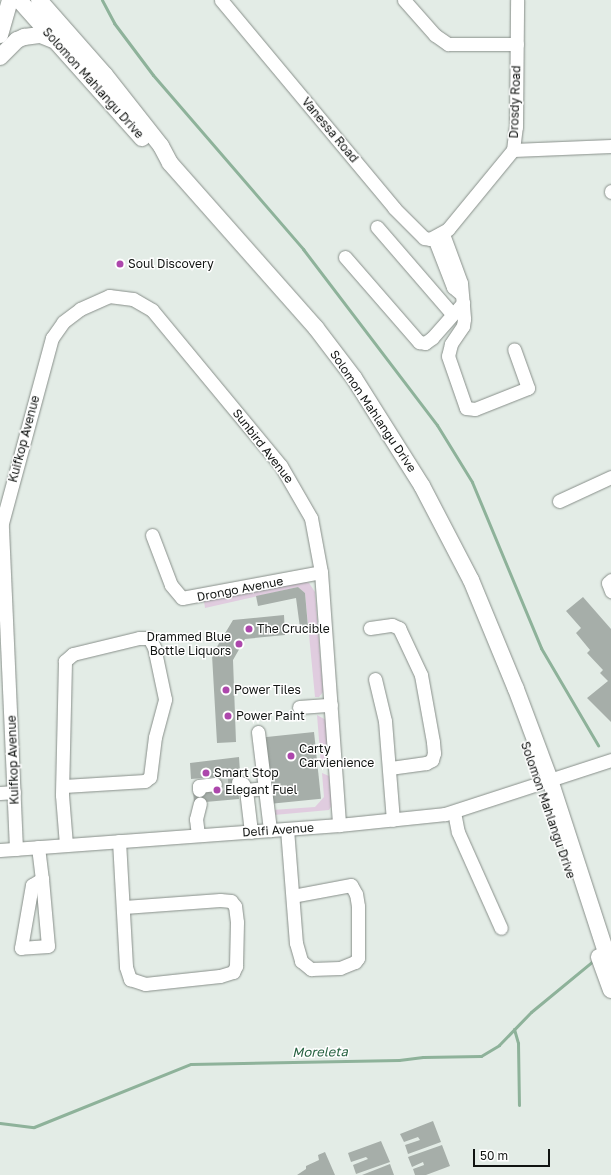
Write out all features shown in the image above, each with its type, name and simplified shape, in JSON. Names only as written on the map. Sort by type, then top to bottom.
[{"type":"main road","points":[[0,35],[10,0]]},
{"type":"main road","name":"Solomon Mahlangu Drive","points":[[19,0],[156,154],[170,163],[316,328],[354,378],[422,486],[471,580],[490,630],[509,697],[545,782],[596,936],[610,988]]},
{"type":"main road","name":"Solomon Mahlangu Drive","points":[[39,0],[105,75],[162,146],[170,163]]},
{"type":"main road","points":[[0,57],[18,40],[24,37],[41,36],[56,41]]},
{"type":"main road","name":"Solomon Mahlangu Drive","points":[[596,936],[611,968]]},
{"type":"street","name":"Vanessa Road","points":[[221,0],[394,208],[424,238],[442,234]]},
{"type":"street","points":[[404,0],[435,34],[448,44],[517,44]]},
{"type":"street","name":"Drosdy Road","points":[[442,234],[513,150],[517,0]]},
{"type":"street","points":[[513,150],[611,146]]},
{"type":"street","points":[[377,227],[452,314]]},
{"type":"street","points":[[442,234],[453,287],[461,298],[464,322],[450,344],[448,356],[466,408],[475,410],[528,388],[514,349]]},
{"type":"street","points":[[345,257],[419,342],[425,343],[432,338],[452,314],[461,298]]},
{"type":"street","name":"Sunbird Avenue","points":[[63,322],[89,304],[108,296],[133,298],[152,310],[281,466],[311,518],[321,572],[339,825]]},
{"type":"street","name":"Kuifkop Avenue","points":[[16,849],[14,792],[5,672],[2,523],[52,338],[63,322]]},
{"type":"street","points":[[559,501],[611,477]]},
{"type":"street","name":"Drongo Avenue","points":[[152,535],[171,584],[182,598],[321,572]]},
{"type":"street","points":[[370,628],[392,625],[399,628],[421,675],[433,742],[434,753],[432,760],[426,763],[389,768]]},
{"type":"street","points":[[64,786],[145,781],[150,777],[152,750],[165,699],[154,647],[149,638],[140,638],[73,654],[65,660],[64,786],[66,845]]},
{"type":"street","points":[[375,679],[385,721],[393,820]]},
{"type":"street","points":[[299,707],[331,705]]},
{"type":"street","points":[[258,732],[270,830]]},
{"type":"street","name":"Delfi Avenue","points":[[0,850],[339,825],[454,812],[611,760]]},
{"type":"street","points":[[198,835],[196,819],[200,796],[199,786],[215,784]]},
{"type":"street","points":[[251,832],[242,786],[264,788]]},
{"type":"street","points":[[0,792],[14,792]]},
{"type":"street","points":[[454,812],[458,832],[501,928]]},
{"type":"street","points":[[287,829],[298,955],[305,966],[311,969],[340,968],[355,962],[358,958],[358,906],[356,894],[351,885],[293,896]]},
{"type":"street","points":[[119,842],[124,907],[126,967],[128,975],[135,982],[145,984],[220,976],[233,972],[236,966],[237,922],[235,906],[231,901],[220,900],[124,907]]},
{"type":"street","points":[[38,847],[42,879],[48,946],[21,948],[32,885],[42,879]]},
{"type":"shaded area","points":[[301,580],[309,583],[315,592],[323,692],[319,697],[315,697],[305,593],[298,587],[205,608],[204,601]]},
{"type":"shaded area","points":[[317,715],[326,720],[328,762],[325,764],[321,764]]},
{"type":"shaded area","points":[[322,773],[329,776],[332,805],[329,810],[274,815],[272,810],[315,807],[324,797]]},
{"type":"building","points":[[298,587],[305,593],[308,627],[300,628],[296,598],[258,606],[256,596]]},
{"type":"building","points":[[583,597],[611,629],[611,722],[587,698],[608,681],[600,673],[603,670],[587,653],[590,650],[576,633],[581,628],[566,611]]},
{"type":"building","points":[[284,615],[285,635],[245,639],[233,660],[236,742],[217,743],[212,655],[233,620]]},
{"type":"building","points":[[314,732],[321,799],[271,804],[264,737]]},
{"type":"building","points":[[239,757],[240,772],[237,772],[239,799],[194,803],[193,790],[215,788],[214,777],[191,779],[190,763]]},
{"type":"building","points":[[433,1121],[441,1142],[408,1154],[405,1145],[420,1140],[418,1137],[404,1142],[400,1134]]},
{"type":"building","points":[[381,1141],[390,1162],[356,1174],[353,1165],[368,1159],[366,1157],[351,1162],[348,1153]]},
{"type":"building","points":[[442,1145],[450,1166],[426,1175],[415,1175],[413,1169],[424,1165],[423,1162],[412,1167],[408,1157]]},
{"type":"building","points":[[325,1152],[335,1175],[297,1175],[306,1169],[306,1166],[319,1160],[318,1155]]},
{"type":"building","points":[[390,1164],[394,1175],[362,1175]]},
{"type":"waterway","points":[[102,0],[114,23],[153,75],[303,249],[437,425],[472,482],[541,648],[598,745]]},
{"type":"waterway","name":"Moreleta","points":[[0,1123],[34,1127],[191,1064],[399,1060],[423,1057],[481,1056],[499,1045],[531,1012],[594,960]]},
{"type":"waterway","points":[[514,1029],[518,1043],[519,1105]]},
{"type":"tunnel","points":[[215,784],[238,782]]},
{"type":"place","name":"Soul Discovery","points":[[120,264]]},
{"type":"place","name":"The Crucible","points":[[249,629]]},
{"type":"place","name":"Drammed Blue Bottle Liquors","points":[[239,644]]},
{"type":"place","name":"Power Tiles","points":[[226,690]]},
{"type":"place","name":"Power Paint","points":[[228,716]]},
{"type":"place","name":"Carty Carvienience","points":[[291,756]]},
{"type":"place","name":"Smart Stop","points":[[206,773]]},
{"type":"place","name":"Elegant Fuel","points":[[217,790]]}]
